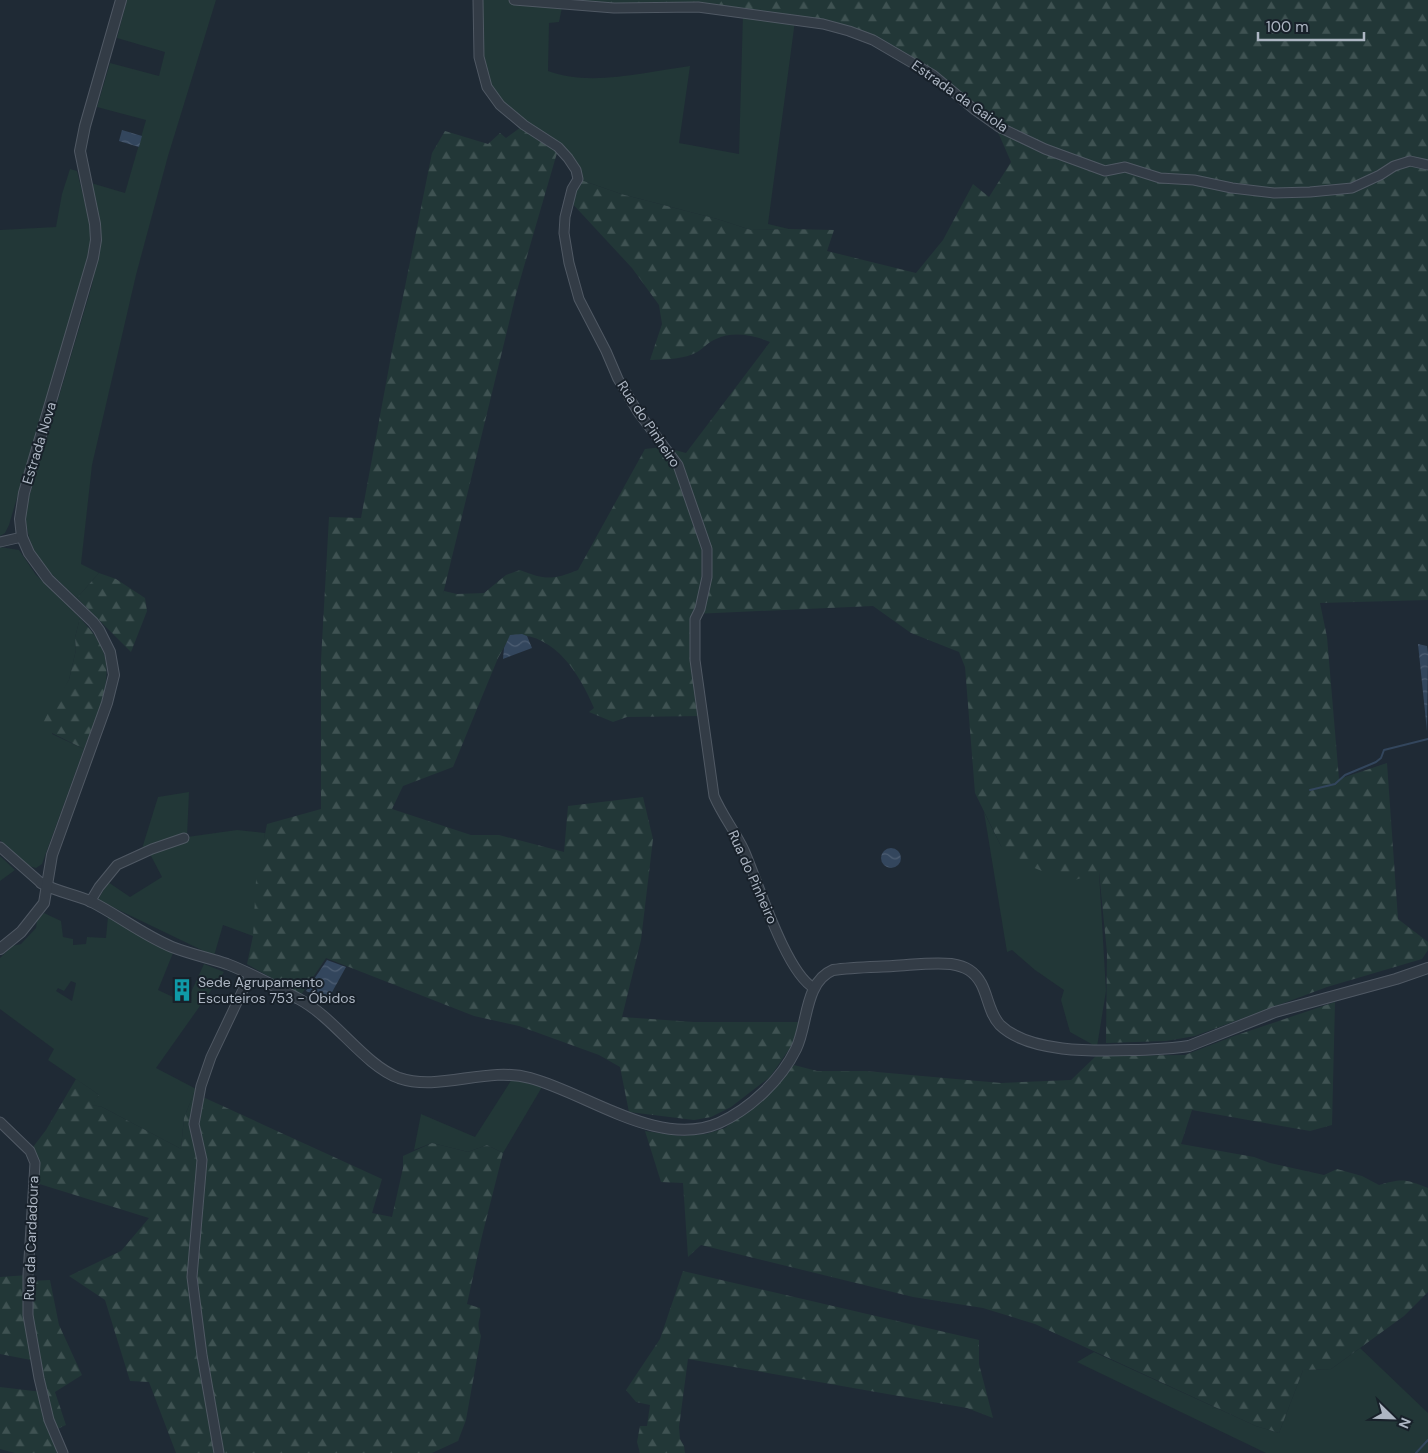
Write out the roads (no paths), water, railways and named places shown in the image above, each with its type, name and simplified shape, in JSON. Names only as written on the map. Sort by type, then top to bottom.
[{"type":"street","name":"Estrada Nova","points":[[0,949],[21,932],[45,899],[44,885],[52,855],[107,703],[112,683],[113,667],[108,645],[99,630],[43,573],[29,553],[22,537],[20,511],[93,258],[96,240],[95,224],[80,158],[81,142],[121,0]]},
{"type":"street","name":"Rua do Pinheiro","points":[[478,0],[479,57],[487,87],[500,105],[524,125],[558,147],[576,170],[578,179],[572,189],[565,217],[564,232],[569,263],[579,300],[618,379],[638,412],[678,466],[698,520],[707,549],[707,577],[700,609],[695,619],[695,660],[714,796],[743,848],[789,960],[802,979],[814,988]]},
{"type":"street","name":"Estrada da Gaiola","points":[[514,0],[614,8],[698,7],[823,24],[849,31],[873,40],[933,75],[999,127],[1045,148],[1105,171],[1125,167],[1160,178],[1194,180],[1232,188],[1274,193],[1292,193],[1352,188],[1394,166],[1410,161],[1428,165]]},
{"type":"street","points":[[0,542],[22,537]]},
{"type":"street","points":[[90,902],[99,887],[118,865],[152,849],[184,838]]},
{"type":"street","points":[[0,847],[44,885],[90,902],[164,944],[229,965],[314,1008],[377,1065],[398,1077],[423,1082],[495,1074],[521,1075],[538,1080],[630,1119],[654,1126],[681,1129],[707,1127],[722,1122],[748,1104],[769,1086],[789,1062],[797,1047],[814,988],[822,976],[839,969],[938,964],[957,965],[968,969],[978,979],[986,992],[994,1015],[1006,1030],[1031,1041],[1055,1048],[1102,1051],[1190,1046],[1275,1012],[1396,979],[1428,968]]},
{"type":"street","points":[[219,1453],[202,1355],[192,1277],[202,1160],[194,1124],[201,1086],[211,1056],[250,975]]},
{"type":"street","name":"Rua da Cardadoura","points":[[0,1122],[30,1151],[35,1163],[28,1267],[28,1315],[39,1378],[49,1420],[62,1453]]},
{"type":"water","points":[[122,130],[142,136],[139,147],[119,141]]},
{"type":"water","points":[[522,634],[527,636],[532,648],[503,659],[504,648],[510,635]]},
{"type":"water","points":[[1418,644],[1427,646],[1428,653],[1427,731]]},
{"type":"water","points":[[891,848],[898,851],[901,858],[898,865],[891,868],[884,865],[881,858],[884,851]]},
{"type":"water","points":[[327,960],[346,967],[331,994],[325,998],[306,991]]},
{"type":"waterway","points":[[1310,790],[1335,784],[1345,775],[1376,762],[1381,758],[1384,750],[1428,739]]},
{"type":"waterway","points":[[1416,1453],[1428,1440]]},
{"type":"place","name":"Sede Agrupamento Escuteiros 753 - Óbidos","points":[[182,990]]}]
